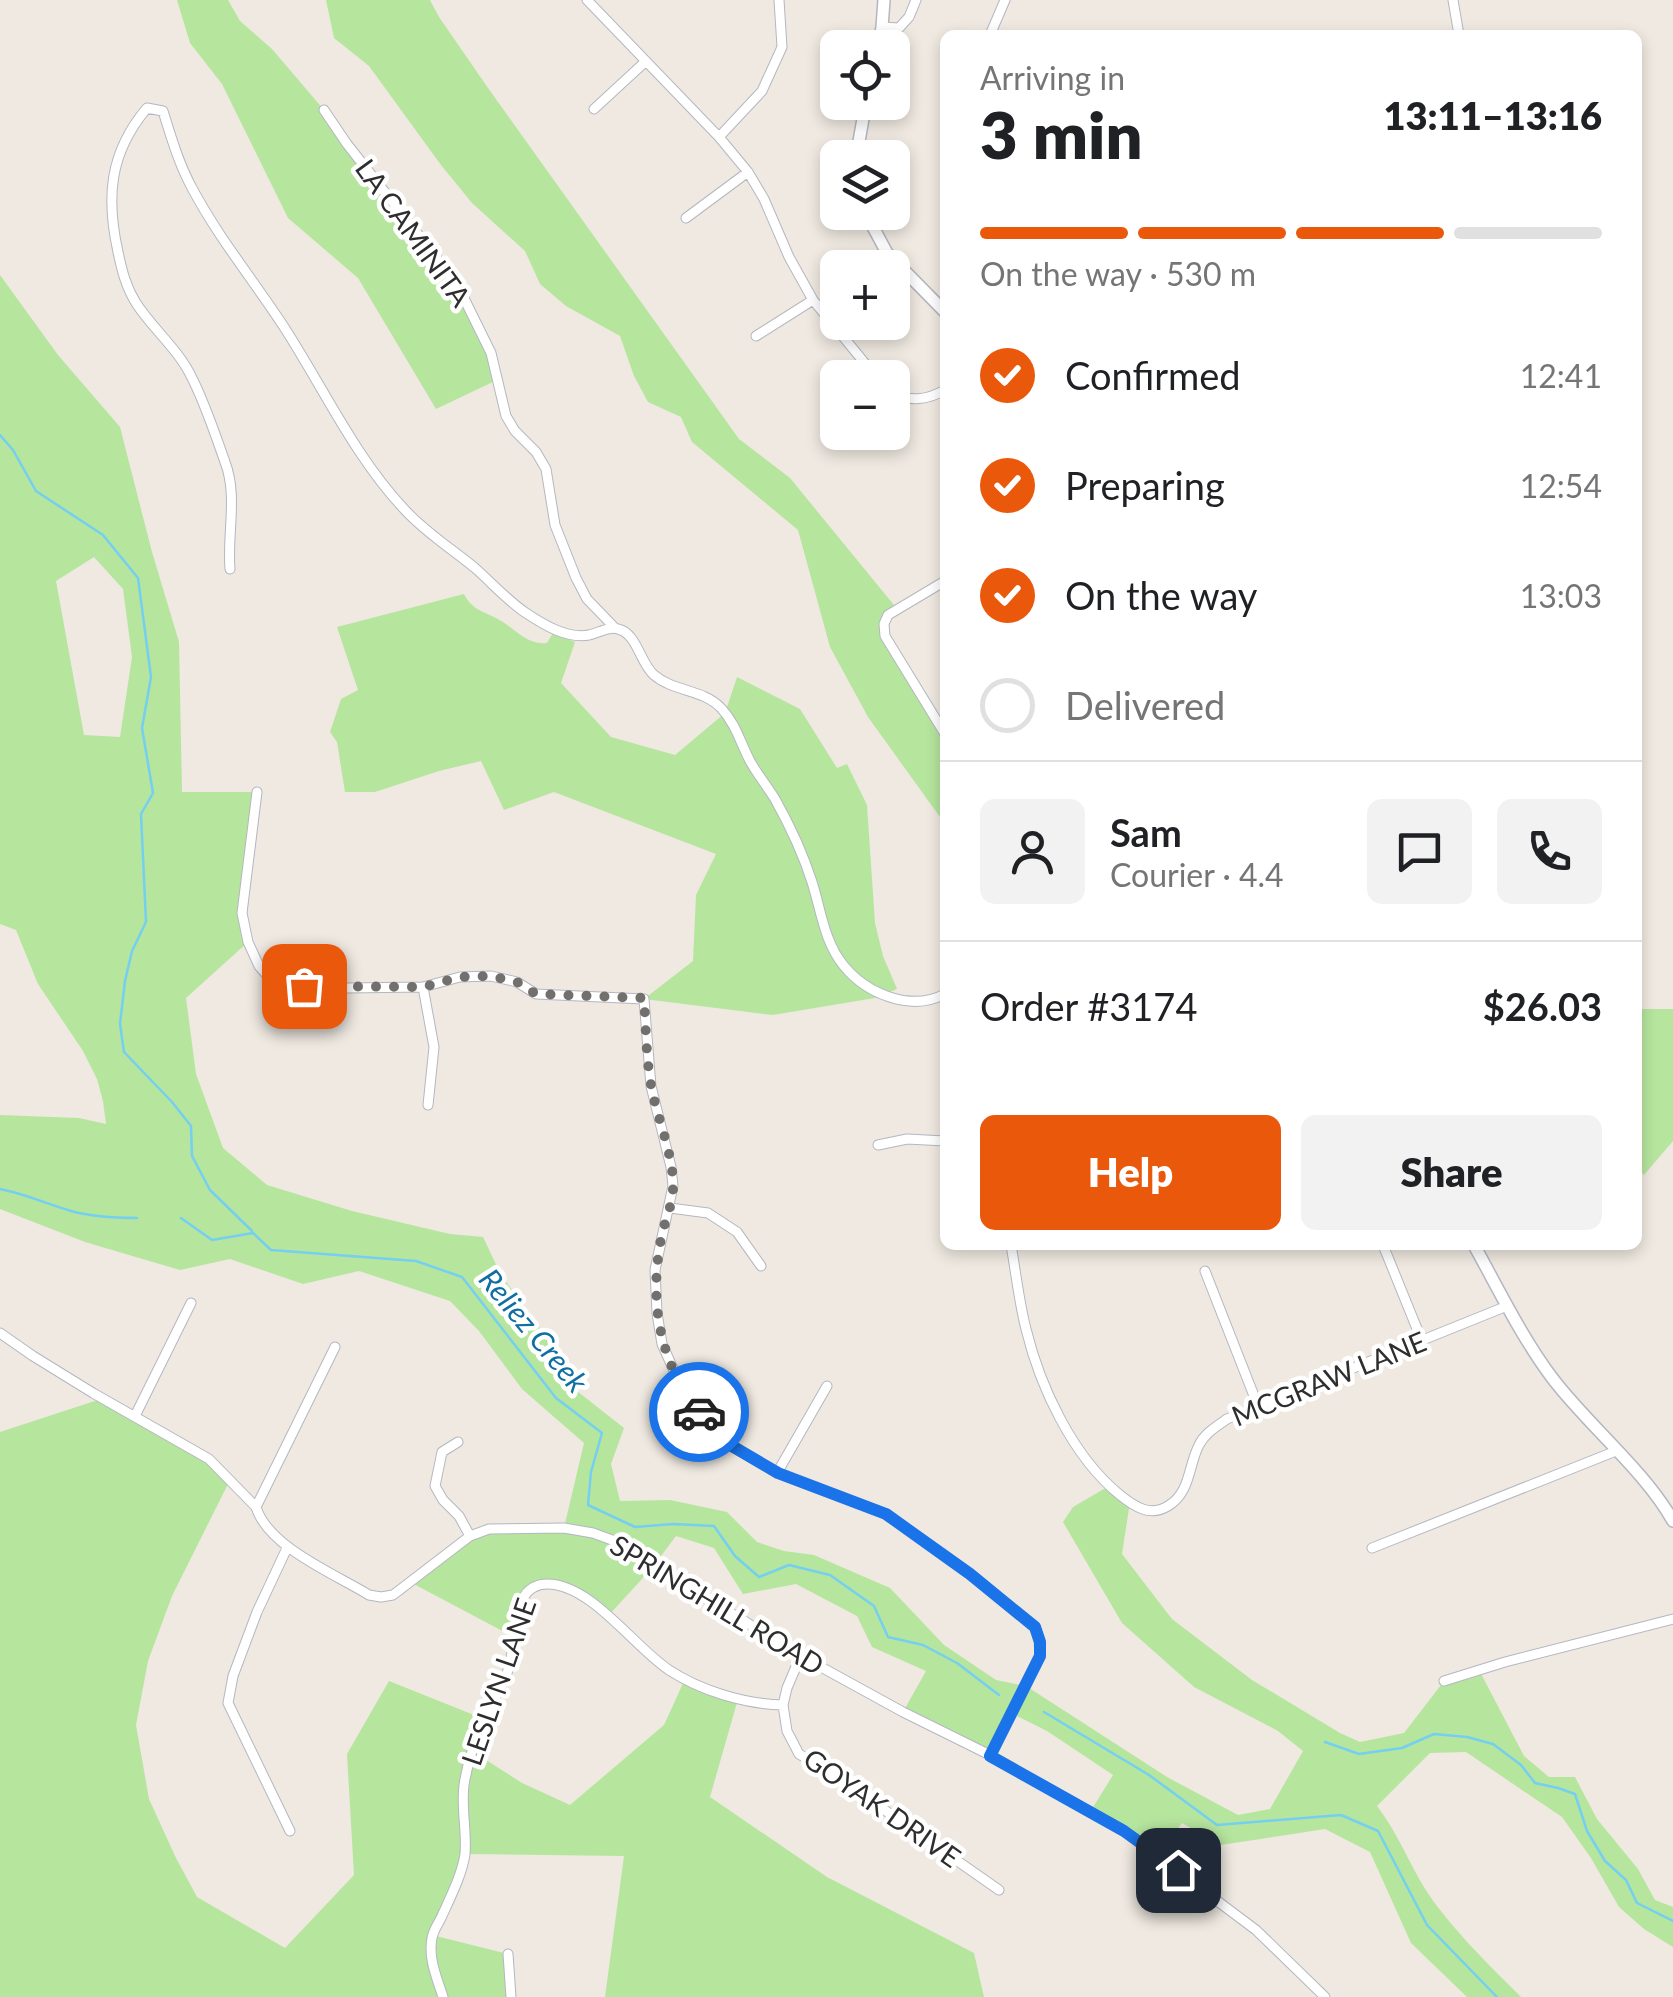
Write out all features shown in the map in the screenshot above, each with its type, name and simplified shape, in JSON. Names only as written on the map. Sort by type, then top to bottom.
[{"type":"main road","points":[[882,28],[884,0]]},
{"type":"main road","points":[[875,230],[887,253],[940,307]]},
{"type":"main road","points":[[1477,1250],[1553,1379],[1673,1521]]},
{"type":"street","points":[[586,0],[748,172],[813,300],[862,360]]},
{"type":"street","points":[[719,137],[762,91],[782,47],[780,0]]},
{"type":"street","points":[[882,28],[899,28],[916,0]]},
{"type":"street","points":[[992,30],[1005,0]]},
{"type":"street","points":[[1453,0],[1458,30]]},
{"type":"street","points":[[594,110],[645,62]]},
{"type":"street","points":[[230,569],[231,481],[226,464],[191,376],[129,290],[114,232],[110,195],[114,172],[125,141],[147,108],[162,111],[192,188],[285,329],[362,458],[417,523],[524,612],[552,628],[576,636],[614,627]]},
{"type":"street","name":"LA CAMINITA","points":[[324,110],[444,266],[466,301],[491,353],[506,416],[546,469],[555,525],[587,600],[632,640],[655,676],[703,695],[735,725],[747,756],[776,801],[799,850],[812,880],[828,940],[843,965],[867,988],[900,1000],[930,1001],[940,996]]},
{"type":"street","points":[[686,218],[748,172]]},
{"type":"street","points":[[756,336],[813,300]]},
{"type":"street","points":[[910,400],[940,392]]},
{"type":"street","points":[[940,584],[888,616],[884,624],[884,636],[940,726]]},
{"type":"street","points":[[257,792],[242,913],[248,942],[267,975],[304,986],[423,987],[460,977],[491,976],[517,982],[536,994],[644,998],[651,1086],[674,1186],[656,1270],[657,1313],[662,1344],[684,1393],[720,1439],[778,1473],[886,1514],[1035,1627],[1040,1656],[990,1756]]},
{"type":"street","points":[[423,987],[434,1047],[428,1106]]},
{"type":"street","points":[[878,1145],[907,1139],[940,1141]]},
{"type":"street","points":[[670,1208],[708,1213],[737,1232],[761,1266]]},
{"type":"street","name":"MCGRAW LANE","points":[[1012,1250],[1026,1330],[1046,1390],[1072,1439],[1108,1486],[1136,1507],[1151,1512],[1167,1507],[1179,1497],[1198,1446],[1207,1433],[1227,1419],[1507,1306]]},
{"type":"street","points":[[1385,1250],[1422,1341]]},
{"type":"street","points":[[1205,1271],[1258,1406]]},
{"type":"street","points":[[135,1416],[191,1302]]},
{"type":"street","name":"SPRINGHILL ROAD","points":[[0,1333],[209,1459],[256,1507],[258,1515],[287,1548],[369,1595],[393,1595],[470,1536],[490,1529],[564,1528],[612,1540],[801,1656],[1124,1831],[1256,1930],[1325,1997]]},
{"type":"street","points":[[256,1507],[335,1347]]},
{"type":"street","points":[[778,1473],[826,1386]]},
{"type":"street","points":[[458,1442],[442,1452],[436,1486],[470,1536]]},
{"type":"street","points":[[1372,1548],[1616,1451]]},
{"type":"street","points":[[287,1548],[257,1612],[228,1703],[290,1832]]},
{"type":"street","name":"LESLYN LANE","points":[[443,1997],[433,1968],[432,1935],[460,1874],[464,1854],[464,1784],[484,1718],[508,1672],[523,1598],[531,1588],[557,1585],[594,1603],[642,1650],[672,1672],[738,1698],[762,1705],[783,1705]]},
{"type":"street","points":[[1444,1681],[1673,1619]]},
{"type":"street","points":[[783,1705],[801,1656]]},
{"type":"street","name":"GOYAK DRIVE","points":[[783,1705],[787,1731],[800,1754],[999,1890]]},
{"type":"street","points":[[508,1954],[511,1997]]},
{"type":"green space","points":[[177,0],[228,0],[240,21],[272,49],[324,110],[466,301],[497,380],[436,409],[358,278],[288,218],[222,84],[190,43]]},
{"type":"green space","points":[[326,0],[430,0],[488,88],[739,439],[790,478],[898,610],[888,616],[885,636],[940,726],[940,817],[868,717],[830,647],[798,530],[692,442],[681,417],[648,402],[620,336],[566,306],[540,284],[525,251],[472,203],[369,66],[334,38]]},
{"type":"green space","points":[[0,275],[58,355],[120,427],[179,642],[182,792],[257,792],[243,891],[248,942],[186,998],[196,1074],[223,1148],[267,1185],[352,1211],[450,1234],[483,1237],[501,1275],[543,1332],[568,1384],[624,1428],[611,1464],[620,1501],[670,1500],[727,1512],[757,1542],[814,1555],[890,1588],[944,1645],[996,1680],[1026,1686],[1167,1777],[1238,1815],[1270,1809],[1303,1751],[1278,1731],[1194,1687],[1122,1623],[1063,1522],[1073,1507],[1109,1486],[1130,1502],[1122,1554],[1172,1619],[1252,1680],[1360,1742],[1404,1733],[1444,1681],[1479,1670],[1524,1756],[1549,1777],[1575,1777],[1597,1819],[1638,1869],[1655,1900],[1673,1907],[1673,1947],[1619,1907],[1562,1817],[1466,1752],[1430,1753],[1377,1806],[1437,1906],[1521,1997],[1467,1997],[1411,1943],[1370,1852],[1325,1829],[1221,1845],[1182,1823],[1158,1856],[1090,1812],[1113,1775],[1047,1731],[1013,1714],[990,1755],[903,1712],[926,1671],[872,1647],[857,1616],[796,1584],[743,1594],[714,1548],[676,1536],[608,1616],[576,1593],[542,1584],[523,1598],[514,1637],[410,1582],[445,1554],[489,1529],[564,1528],[584,1443],[522,1389],[479,1331],[450,1301],[359,1271],[303,1284],[230,1259],[180,1270],[85,1242],[0,1209],[0,1115],[79,1118],[106,1124],[97,1079],[83,1051],[38,984],[16,930],[0,924]],"holes":[[[94,557],[123,589],[132,657],[120,737],[84,735],[56,581]]]},
{"type":"green space","points":[[464,594],[476,608],[529,640],[547,643],[553,633],[575,642],[561,683],[611,737],[675,755],[725,713],[737,677],[800,709],[837,768],[847,764],[867,805],[875,923],[897,989],[875,998],[773,1015],[644,999],[693,961],[696,895],[716,854],[554,792],[504,810],[481,761],[375,792],[345,792],[337,742],[330,732],[341,699],[358,690],[337,627]]},
{"type":"green space","points":[[1642,1009],[1673,1009],[1673,1141],[1644,1175]]},
{"type":"green space","points":[[107,1397],[192,1448],[230,1480],[172,1596],[148,1661],[136,1725],[149,1799],[197,1897],[285,1948],[354,1875],[347,1754],[389,1681],[484,1719],[472,1751],[522,1783],[570,1805],[664,1725],[685,1679],[738,1699],[710,1797],[827,1877],[974,1953],[984,1997],[605,1997],[624,1856],[465,1854],[432,1935],[508,1954],[511,1997],[0,1997],[0,1432]]},
{"type":"waterway","points":[[0,435],[36,491],[103,535],[138,578],[151,677],[142,728],[153,793],[141,814],[146,922],[132,951],[125,981],[120,1024],[124,1052],[191,1126],[192,1156],[210,1190],[252,1231]]},
{"type":"waterway","name":"Reliez Creek","points":[[0,1189],[79,1213],[137,1218]]},
{"type":"waterway","name":"Reliez Creek","points":[[181,1218],[212,1240],[253,1233],[271,1250],[416,1261],[462,1277],[556,1398],[602,1433],[591,1472],[588,1505],[635,1527],[714,1526],[735,1556],[759,1577],[789,1565],[830,1575],[874,1606],[888,1637],[923,1645],[957,1663],[999,1695]]},
{"type":"waterway","name":"Reliez Creek","points":[[1044,1712],[1149,1775],[1217,1825],[1341,1815],[1378,1831],[1427,1925],[1497,1997]]},
{"type":"waterway","points":[[1325,1742],[1359,1754],[1402,1748],[1434,1734],[1493,1744],[1521,1765],[1535,1783],[1575,1794],[1587,1831],[1605,1861],[1626,1880],[1637,1903],[1673,1921]]},
{"type":"way so far","points":[[304,986],[423,987],[460,977],[491,976],[517,982],[536,994],[644,998],[651,1086],[674,1186],[656,1270],[657,1313],[662,1344],[684,1393],[699,1412]]},
{"type":"route","points":[[699,1412],[720,1439],[778,1473],[886,1514],[1035,1627],[1040,1656],[990,1756],[1124,1831],[1178,1870]]}]
